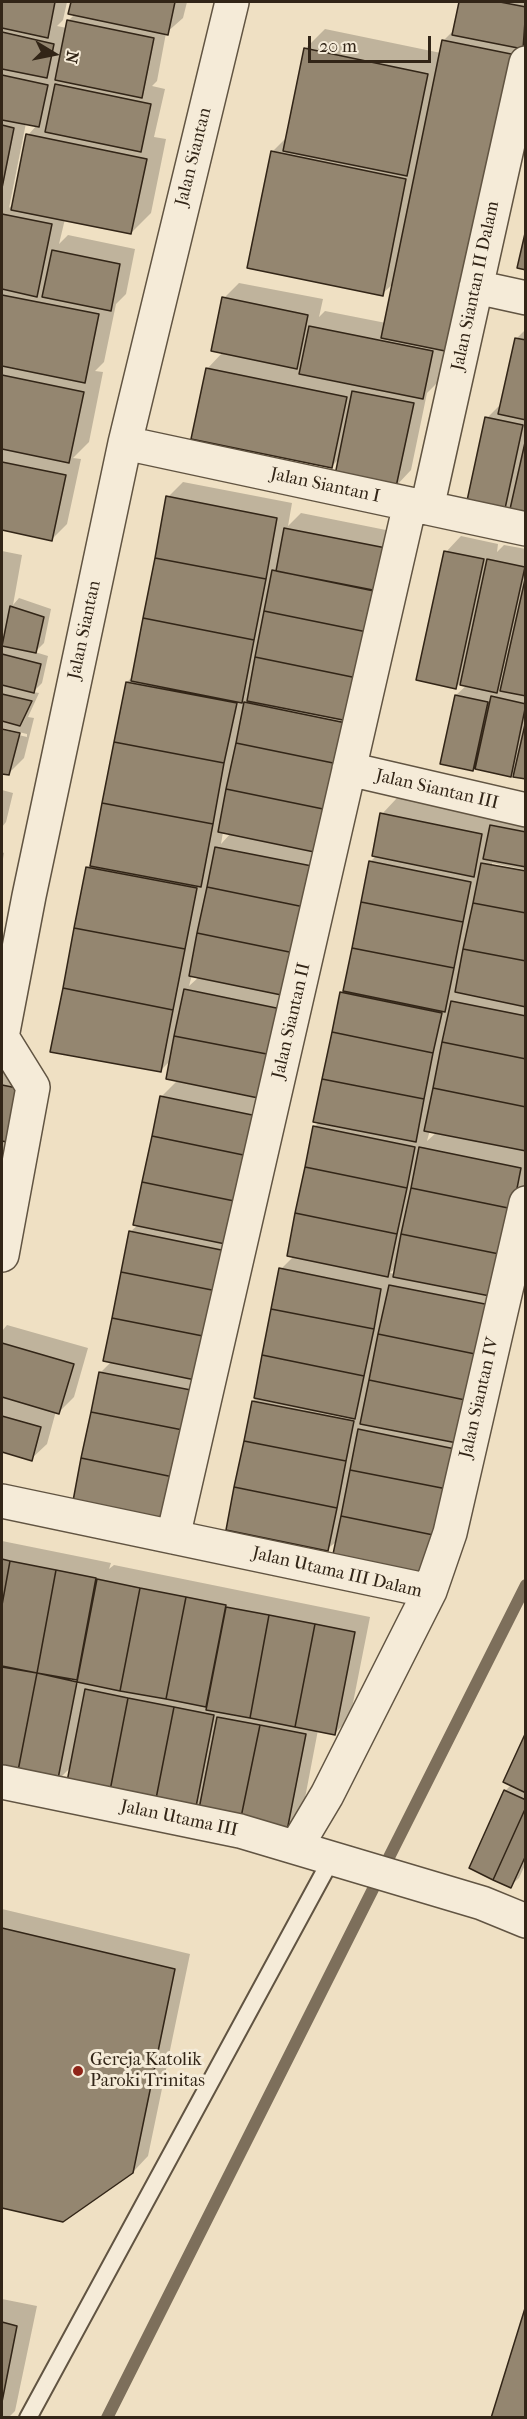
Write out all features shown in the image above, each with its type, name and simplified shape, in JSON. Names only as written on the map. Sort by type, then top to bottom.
[{"type":"street","name":"Jalan Siantan","points":[[2,1255],[33,1087],[2,1037],[125,443],[232,2]]},
{"type":"street","name":"Jalan Siantan II Dalam","points":[[418,506],[476,287],[525,63]]},
{"type":"street","points":[[476,287],[525,298]]},
{"type":"street","name":"Jalan Siantan I","points":[[125,443],[525,529]]},
{"type":"street","name":"Jalan Siantan II","points":[[173,1538],[349,770],[418,506]]},
{"type":"street","points":[[2,916],[37,781],[69,674],[78,662]]},
{"type":"street","name":"Jalan Siantan III","points":[[349,770],[525,810]]},
{"type":"street","name":"Jalan Siantan IV","points":[[430,1591],[450,1533],[525,1203]]},
{"type":"street","name":"Jalan Utama III Dalam","points":[[2,1501],[430,1591],[327,1795],[296,1847]]},
{"type":"street","name":"Jalan Utama III","points":[[2,1782],[240,1831],[482,1903],[525,1921]]},
{"type":"lane","points":[[28,2418],[344,1861]]},
{"type":"building","points":[[2,2],[55,2],[48,38],[2,28]]},
{"type":"building","points":[[71,2],[175,2],[168,35],[68,14]]},
{"type":"building","points":[[459,2],[500,2],[526,7],[523,49],[452,35]]},
{"type":"building","points":[[67,20],[154,38],[142,98],[55,80]]},
{"type":"building","points":[[2,32],[54,44],[47,78],[2,69]]},
{"type":"building","points":[[442,40],[521,56],[460,354],[381,338]]},
{"type":"building","points":[[304,48],[428,74],[407,176],[283,151]]},
{"type":"building","points":[[2,75],[48,85],[39,127],[2,120]]},
{"type":"building","points":[[55,84],[151,104],[141,152],[45,132]]},
{"type":"building","points":[[2,125],[14,128],[2,188]]},
{"type":"building","points":[[26,134],[147,159],[131,234],[11,210]]},
{"type":"building","points":[[271,151],[406,179],[383,296],[247,268]]},
{"type":"building","points":[[2,214],[52,224],[37,297],[2,289]]},
{"type":"building","points":[[526,229],[526,270],[517,268]]},
{"type":"building","points":[[52,250],[120,264],[111,311],[42,297]]},
{"type":"building","points":[[2,295],[99,314],[85,383],[2,366]]},
{"type":"building","points":[[222,297],[308,315],[297,369],[211,351]]},
{"type":"building","points":[[309,326],[433,351],[423,399],[299,374]]},
{"type":"building","points":[[515,338],[526,340],[526,420],[498,414]]},
{"type":"building","points":[[206,368],[347,397],[332,468],[191,439]]},
{"type":"building","points":[[2,375],[84,392],[69,463],[2,449]]},
{"type":"building","points":[[352,391],[414,403],[396,487],[335,475]]},
{"type":"building","points":[[485,417],[523,425],[503,518],[465,510]]},
{"type":"building","points":[[526,438],[526,522],[508,518]]},
{"type":"building","points":[[2,462],[66,475],[52,541],[2,530]]},
{"type":"building","points":[[166,496],[277,518],[266,579],[155,558]]},
{"type":"building","points":[[284,528],[386,548],[378,591],[276,571]]},
{"type":"building","points":[[444,551],[484,559],[456,689],[416,680]]},
{"type":"building","points":[[155,558],[266,579],[254,640],[143,618]]},
{"type":"building","points":[[487,559],[525,567],[497,693],[460,685]]},
{"type":"building","points":[[272,570],[374,591],[367,632],[264,611]]},
{"type":"building","points":[[526,575],[526,696],[500,691]]},
{"type":"building","points":[[10,606],[44,617],[36,653],[2,646]]},
{"type":"building","points":[[264,611],[367,632],[357,678],[255,657]]},
{"type":"building","points":[[143,618],[254,640],[242,703],[131,681]]},
{"type":"building","points":[[2,654],[41,664],[34,693],[2,685]]},
{"type":"building","points":[[255,657],[357,678],[348,721],[247,701]]},
{"type":"building","points":[[126,682],[237,703],[224,763],[114,742]]},
{"type":"building","points":[[2,694],[32,701],[20,726],[2,721]]},
{"type":"building","points":[[455,695],[488,702],[473,771],[440,764]]},
{"type":"building","points":[[491,696],[526,704],[511,777],[475,769]]},
{"type":"building","points":[[244,702],[346,723],[338,764],[236,743]]},
{"type":"building","points":[[526,720],[526,779],[513,777]]},
{"type":"building","points":[[2,729],[20,733],[9,775],[2,774]]},
{"type":"building","points":[[114,742],[224,763],[213,824],[102,803]]},
{"type":"building","points":[[236,743],[338,764],[328,810],[226,789]]},
{"type":"building","points":[[226,789],[328,810],[319,853],[218,832]]},
{"type":"building","points":[[102,803],[213,824],[201,887],[90,866]]},
{"type":"building","points":[[380,813],[482,834],[474,877],[372,856]]},
{"type":"building","points":[[490,825],[526,832],[526,867],[483,859]]},
{"type":"building","points":[[215,847],[317,867],[309,908],[207,887]]},
{"type":"building","points":[[369,861],[471,882],[463,922],[361,902]]},
{"type":"building","points":[[481,863],[526,871],[526,913],[473,903]]},
{"type":"building","points":[[86,867],[197,888],[185,949],[74,928]]},
{"type":"building","points":[[207,887],[309,908],[299,954],[197,933]]},
{"type":"building","points":[[361,902],[463,922],[454,968],[352,948]]},
{"type":"building","points":[[473,903],[526,913],[526,961],[463,949]]},
{"type":"building","points":[[74,928],[185,949],[173,1010],[63,988]]},
{"type":"building","points":[[197,933],[299,954],[291,997],[189,976]]},
{"type":"building","points":[[352,948],[454,968],[445,1012],[343,991]]},
{"type":"building","points":[[463,949],[526,961],[526,1007],[455,992]]},
{"type":"building","points":[[63,988],[173,1010],[161,1072],[50,1052]]},
{"type":"building","points":[[184,989],[286,1010],[277,1056],[174,1036]]},
{"type":"building","points":[[340,992],[442,1013],[433,1053],[332,1032]]},
{"type":"building","points":[[451,1001],[526,1016],[526,1059],[442,1042]]},
{"type":"building","points":[[332,1032],[433,1053],[424,1099],[322,1079]]},
{"type":"building","points":[[174,1036],[277,1056],[268,1100],[166,1079]]},
{"type":"building","points":[[442,1042],[526,1059],[526,1107],[433,1088]]},
{"type":"building","points":[[322,1079],[424,1099],[416,1142],[313,1122]]},
{"type":"building","points":[[2,1085],[22,1089],[11,1143],[2,1141]]},
{"type":"building","points":[[433,1088],[526,1107],[526,1151],[424,1131]]},
{"type":"building","points":[[160,1096],[262,1117],[253,1157],[152,1136]]},
{"type":"building","points":[[313,1126],[415,1147],[407,1188],[305,1167]]},
{"type":"building","points":[[152,1136],[253,1157],[244,1203],[142,1182]]},
{"type":"building","points":[[419,1147],[521,1168],[513,1209],[411,1188]]},
{"type":"building","points":[[305,1167],[407,1188],[397,1234],[295,1213]]},
{"type":"building","points":[[142,1182],[244,1203],[235,1246],[133,1225]]},
{"type":"building","points":[[411,1188],[513,1209],[504,1255],[401,1234]]},
{"type":"building","points":[[295,1213],[397,1234],[388,1277],[287,1256]]},
{"type":"building","points":[[129,1231],[231,1252],[222,1292],[121,1272]]},
{"type":"building","points":[[401,1234],[504,1255],[495,1297],[393,1277]]},
{"type":"building","points":[[279,1268],[381,1289],[374,1329],[271,1309]]},
{"type":"building","points":[[121,1272],[222,1292],[213,1338],[112,1318]]},
{"type":"building","points":[[389,1285],[490,1305],[480,1355],[378,1334]]},
{"type":"building","points":[[271,1309],[374,1329],[364,1376],[262,1355]]},
{"type":"building","points":[[112,1318],[213,1338],[205,1382],[103,1361]]},
{"type":"building","points":[[378,1334],[480,1355],[470,1401],[369,1380]]},
{"type":"building","points":[[2,1343],[74,1364],[59,1414],[2,1397]]},
{"type":"building","points":[[262,1355],[364,1376],[355,1419],[254,1398]]},
{"type":"building","points":[[99,1372],[201,1392],[193,1432],[91,1412]]},
{"type":"building","points":[[369,1380],[470,1401],[462,1444],[360,1424]]},
{"type":"building","points":[[252,1401],[354,1421],[346,1461],[244,1441]]},
{"type":"building","points":[[91,1412],[193,1432],[183,1479],[81,1458]]},
{"type":"building","points":[[2,1416],[41,1427],[32,1461],[2,1452]]},
{"type":"building","points":[[358,1429],[460,1450],[452,1490],[350,1470]]},
{"type":"building","points":[[244,1441],[346,1461],[337,1508],[234,1487]]},
{"type":"building","points":[[81,1458],[183,1479],[175,1522],[73,1501]]},
{"type":"building","points":[[350,1470],[452,1490],[443,1537],[341,1516]]},
{"type":"building","points":[[234,1487],[337,1508],[328,1551],[226,1530]]},
{"type":"building","points":[[341,1516],[443,1537],[434,1579],[332,1559]]},
{"type":"building","points":[[2,1559],[10,1561],[2,1605]]},
{"type":"building","points":[[10,1561],[56,1570],[37,1673],[2,1666],[2,1605]]},
{"type":"building","points":[[56,1570],[96,1578],[77,1680],[37,1673]]},
{"type":"building","points":[[97,1579],[140,1588],[120,1691],[77,1682]]},
{"type":"building","points":[[140,1588],[186,1597],[166,1699],[120,1691]]},
{"type":"building","points":[[186,1597],[226,1605],[206,1707],[166,1699]]},
{"type":"building","points":[[226,1607],[269,1615],[250,1718],[206,1710]]},
{"type":"building","points":[[269,1615],[315,1624],[295,1727],[250,1718]]},
{"type":"building","points":[[315,1624],[355,1632],[335,1735],[295,1727]]},
{"type":"building","points":[[2,1667],[37,1673],[17,1776],[2,1773]]},
{"type":"building","points":[[37,1673],[77,1682],[57,1784],[17,1776]]},
{"type":"building","points":[[85,1689],[128,1698],[108,1801],[65,1792]]},
{"type":"building","points":[[128,1698],[174,1707],[154,1809],[108,1801]]},
{"type":"building","points":[[174,1707],[214,1715],[194,1817],[154,1809]]},
{"type":"building","points":[[217,1717],[260,1725],[239,1827],[197,1819]]},
{"type":"building","points":[[260,1725],[306,1734],[286,1836],[239,1827]]},
{"type":"building","points":[[526,1732],[526,1793],[503,1782]]},
{"type":"building","points":[[504,1790],[526,1800],[526,1807],[493,1880],[469,1868]]},
{"type":"building","points":[[526,1807],[526,1855],[511,1888],[493,1880]]},
{"type":"building","name":"Gereja Katolik Paroki Trinitas","points":[[2,1928],[175,1969],[133,2173],[63,2222],[2,2208]]},
{"type":"building","points":[[526,2305],[526,2418],[491,2418]]},
{"type":"building","points":[[2,2322],[17,2326],[2,2402]]},
{"type":"waterway","points":[[107,2418],[526,1585]]},
{"type":"place","name":"Gereja Katolik Paroki Trinitas","points":[[78,2071]]}]
